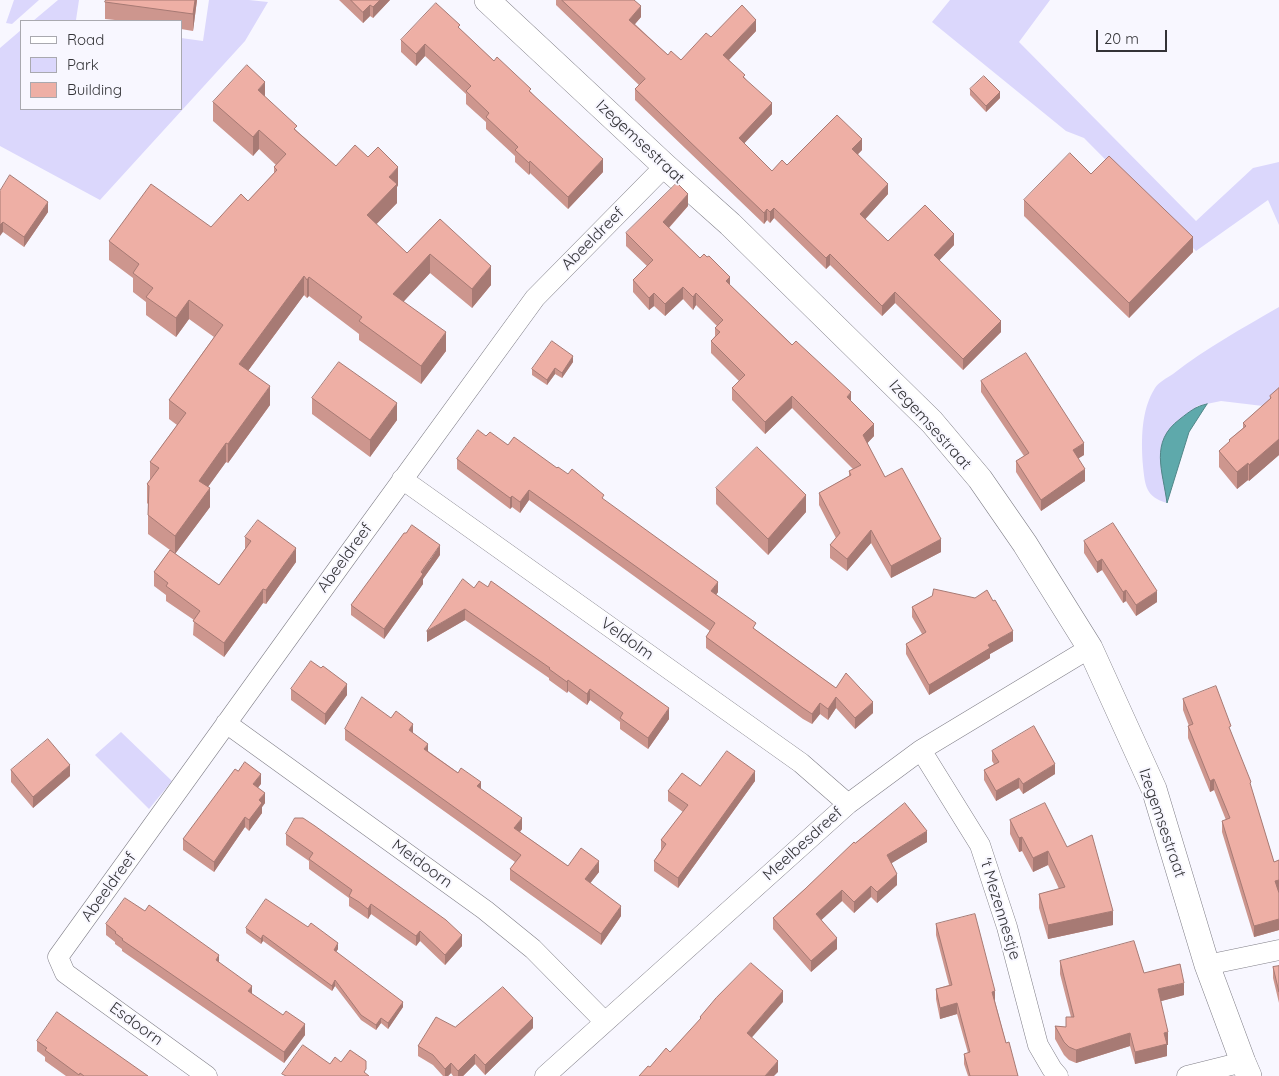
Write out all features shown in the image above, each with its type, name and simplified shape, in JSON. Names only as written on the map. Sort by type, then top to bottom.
[{"type":"street","name":"Izegemsestraat","points":[[487,0],[730,224],[932,422],[980,479],[1019,536],[1090,648],[1154,788],[1207,965],[1246,1069]]},
{"type":"street","name":"Abeeldreef","points":[[65,973],[58,958],[402,479],[535,298],[665,166]]},
{"type":"street","name":"Veldolm","points":[[402,479],[801,763],[848,804]]},
{"type":"street","name":"Meelbesdreef","points":[[544,1076],[848,804],[921,750],[1090,648]]},
{"type":"street","name":"Meidoorn","points":[[226,723],[485,910],[533,949],[604,1021]]},
{"type":"street","name":"'t Mezennestje","points":[[921,750],[980,844],[1007,928],[1038,1045],[1058,1076]]},
{"type":"street","points":[[1207,965],[1279,950]]},
{"type":"street","name":"Esdoorn","points":[[65,973],[206,1076]]},
{"type":"street","points":[[1187,1076],[1246,1069]]},
{"type":"green space","points":[[14,0],[39,0],[12,24],[6,23]]},
{"type":"green space","points":[[58,0],[79,0],[76,20],[34,20]]},
{"type":"green space","points":[[209,0],[268,2],[245,41],[100,200],[0,146],[0,48],[20,31],[20,110],[182,110],[182,38],[203,41]]},
{"type":"green space","points":[[950,0],[1050,0],[1019,42],[1196,221],[1253,168],[1279,162],[1279,225],[1268,200],[1196,251],[1084,138],[1066,131],[932,22]]},
{"type":"green space","points":[[1279,307],[1279,397],[1263,406],[1221,401],[1197,406],[1165,484],[1167,503],[1155,498],[1146,485],[1142,446],[1147,406],[1155,388],[1163,380],[1212,347]]},
{"type":"green space","points":[[121,732],[172,781],[149,809],[95,755]]},
{"type":"water","points":[[1207,404],[1189,432],[1167,503],[1160,458],[1164,437],[1170,428],[1183,416]]},
{"type":"building","points":[[106,0],[195,0],[193,14],[105,2]]},
{"type":"building","points":[[351,0],[380,0],[373,7],[370,5],[363,12]]},
{"type":"building","points":[[562,0],[634,0],[641,6],[629,20],[668,55],[671,51],[681,60],[706,33],[711,37],[742,5],[756,20],[723,55],[745,75],[743,77],[772,103],[739,138],[772,171],[782,160],[787,165],[837,115],[862,139],[852,149],[888,184],[860,214],[888,241],[925,205],[954,234],[934,255],[1001,321],[963,359],[895,292],[882,306],[830,254],[826,258],[774,208],[770,212],[767,209],[764,213],[635,89],[645,79]]},
{"type":"building","points":[[436,3],[494,61],[497,57],[531,89],[529,91],[603,159],[568,197],[530,161],[529,163],[515,150],[518,147],[486,117],[489,113],[466,91],[471,86],[425,44],[416,54],[401,40]]},
{"type":"building","points":[[247,65],[265,82],[258,90],[297,126],[294,129],[336,166],[355,145],[368,157],[378,147],[398,167],[389,177],[397,184],[367,215],[407,253],[440,219],[491,266],[472,289],[430,254],[393,294],[446,332],[421,366],[359,321],[362,317],[309,277],[307,280],[304,276],[239,364],[270,386],[199,481],[210,488],[175,536],[148,515],[149,486],[147,484],[159,468],[150,462],[186,413],[169,400],[223,325],[189,300],[176,318],[146,297],[153,288],[133,273],[139,264],[109,241],[151,184],[211,227],[241,194],[248,201],[277,170],[274,167],[286,154],[259,130],[253,137],[213,102]]},
{"type":"building","points":[[984,76],[1000,92],[986,106],[970,89]]},
{"type":"building","points":[[1070,153],[1091,174],[1109,156],[1193,237],[1129,303],[1024,200]]},
{"type":"building","points":[[10,175],[48,202],[24,237],[3,222],[0,225],[0,191]]},
{"type":"building","points":[[677,183],[688,194],[663,222],[700,258],[704,254],[707,257],[709,256],[730,277],[726,281],[792,345],[796,341],[851,392],[847,397],[874,424],[863,435],[885,477],[902,468],[941,539],[891,566],[871,530],[847,559],[830,545],[840,533],[819,493],[851,475],[849,471],[861,465],[792,396],[765,422],[732,388],[745,375],[711,341],[720,332],[715,328],[723,320],[696,293],[693,297],[683,287],[665,304],[654,293],[649,298],[633,280],[653,260],[626,233]]},
{"type":"building","points":[[552,341],[573,356],[562,373],[555,368],[547,380],[532,369]]},
{"type":"building","points":[[1026,353],[1084,443],[1073,450],[1085,469],[1041,500],[1016,461],[1029,453],[981,381]]},
{"type":"building","points":[[339,362],[397,403],[370,440],[312,398]]},
{"type":"building","points":[[1279,388],[1279,439],[1249,465],[1248,463],[1237,472],[1219,451],[1246,426],[1243,423],[1271,398],[1270,396]]},
{"type":"building","points":[[478,430],[486,436],[490,432],[508,445],[514,437],[557,468],[568,474],[572,469],[604,495],[602,498],[718,582],[711,591],[756,623],[753,628],[836,688],[846,673],[873,702],[855,718],[836,697],[828,709],[820,703],[812,714],[803,708],[706,637],[715,623],[529,490],[520,502],[512,496],[510,498],[457,459]]},
{"type":"building","points":[[757,447],[806,495],[768,539],[716,488]]},
{"type":"building","points":[[258,520],[296,548],[266,590],[263,589],[224,643],[193,621],[200,611],[166,586],[168,583],[154,572],[170,550],[219,585],[251,541],[245,537]]},
{"type":"building","points":[[1113,523],[1157,591],[1136,605],[1126,590],[1123,592],[1102,559],[1097,562],[1084,541]]},
{"type":"building","points":[[412,525],[440,545],[421,572],[423,574],[384,629],[351,605],[404,533]]},
{"type":"building","points":[[463,579],[474,588],[479,581],[488,587],[491,581],[669,708],[648,738],[620,718],[623,713],[590,689],[587,694],[568,680],[567,682],[465,609],[427,631]]},
{"type":"building","points":[[934,589],[975,598],[987,590],[1013,631],[988,645],[990,648],[929,685],[906,644],[926,632],[912,607],[932,596]]},
{"type":"building","points":[[311,661],[321,668],[323,666],[347,684],[325,714],[291,689]]},
{"type":"building","points":[[1216,686],[1231,726],[1229,727],[1251,782],[1274,862],[1279,860],[1279,880],[1275,881],[1279,893],[1279,919],[1254,926],[1222,821],[1230,818],[1214,779],[1210,781],[1188,726],[1193,724],[1183,699]]},
{"type":"building","points":[[362,697],[391,718],[396,711],[413,724],[409,730],[428,744],[424,749],[458,773],[461,768],[481,782],[477,786],[522,818],[514,828],[568,866],[581,848],[599,861],[585,879],[621,906],[601,934],[510,869],[521,855],[345,729]]},
{"type":"building","points":[[1034,726],[1055,764],[1023,784],[1019,778],[996,791],[984,770],[999,762],[992,751]]},
{"type":"building","points":[[48,739],[70,765],[33,797],[11,770]]},
{"type":"building","points":[[727,751],[755,771],[678,878],[654,861],[666,844],[661,840],[688,805],[668,791],[682,773],[700,786]]},
{"type":"building","points":[[245,762],[261,774],[253,784],[265,793],[259,800],[262,803],[249,820],[245,817],[214,862],[183,839],[235,769],[238,771]]},
{"type":"building","points":[[905,803],[927,831],[887,855],[897,874],[877,892],[871,886],[854,902],[842,890],[816,914],[837,938],[811,961],[773,918],[854,842]]},
{"type":"building","points":[[1045,803],[1067,847],[1092,835],[1113,911],[1048,925],[1039,894],[1065,887],[1048,851],[1033,858],[1022,837],[1019,838],[1010,820]]},
{"type":"building","points":[[295,818],[303,818],[315,826],[446,920],[462,935],[445,955],[420,931],[416,936],[371,904],[368,909],[349,896],[352,890],[309,859],[313,853],[286,834]]},
{"type":"building","points":[[125,898],[145,911],[149,905],[219,955],[216,960],[252,986],[248,991],[283,1015],[286,1011],[305,1024],[284,1052],[122,940],[106,924]]},
{"type":"building","points":[[266,899],[308,927],[311,923],[338,943],[334,950],[403,1002],[388,1023],[381,1018],[376,1025],[361,1015],[335,980],[332,986],[263,935],[261,939],[246,928]]},
{"type":"building","points":[[975,914],[995,991],[992,992],[1006,1043],[1009,1042],[1018,1076],[970,1076],[964,1054],[970,1052],[957,1003],[940,1008],[936,989],[952,985],[936,924]]},
{"type":"building","points":[[1134,941],[1144,973],[1180,964],[1184,983],[1158,989],[1168,1032],[1164,1033],[1167,1044],[1135,1052],[1130,1033],[1076,1050],[1069,1047],[1055,1026],[1066,1027],[1066,1017],[1074,1017],[1060,961]]},
{"type":"building","points":[[751,963],[783,991],[747,1033],[778,1061],[765,1076],[639,1076],[648,1066],[650,1067],[666,1048],[670,1052],[701,1018],[716,998]]},
{"type":"building","points":[[1279,966],[1279,992],[1273,967]]},
{"type":"building","points":[[503,987],[533,1018],[485,1065],[475,1054],[458,1071],[451,1063],[445,1069],[433,1055],[418,1046],[436,1017],[455,1027]]},
{"type":"building","points":[[57,1012],[148,1076],[84,1076],[80,1073],[79,1075],[45,1050],[47,1048],[37,1041]]},
{"type":"building","points":[[303,1045],[330,1064],[335,1057],[341,1062],[350,1050],[366,1061],[364,1072],[369,1076],[286,1076],[282,1074]]}]
